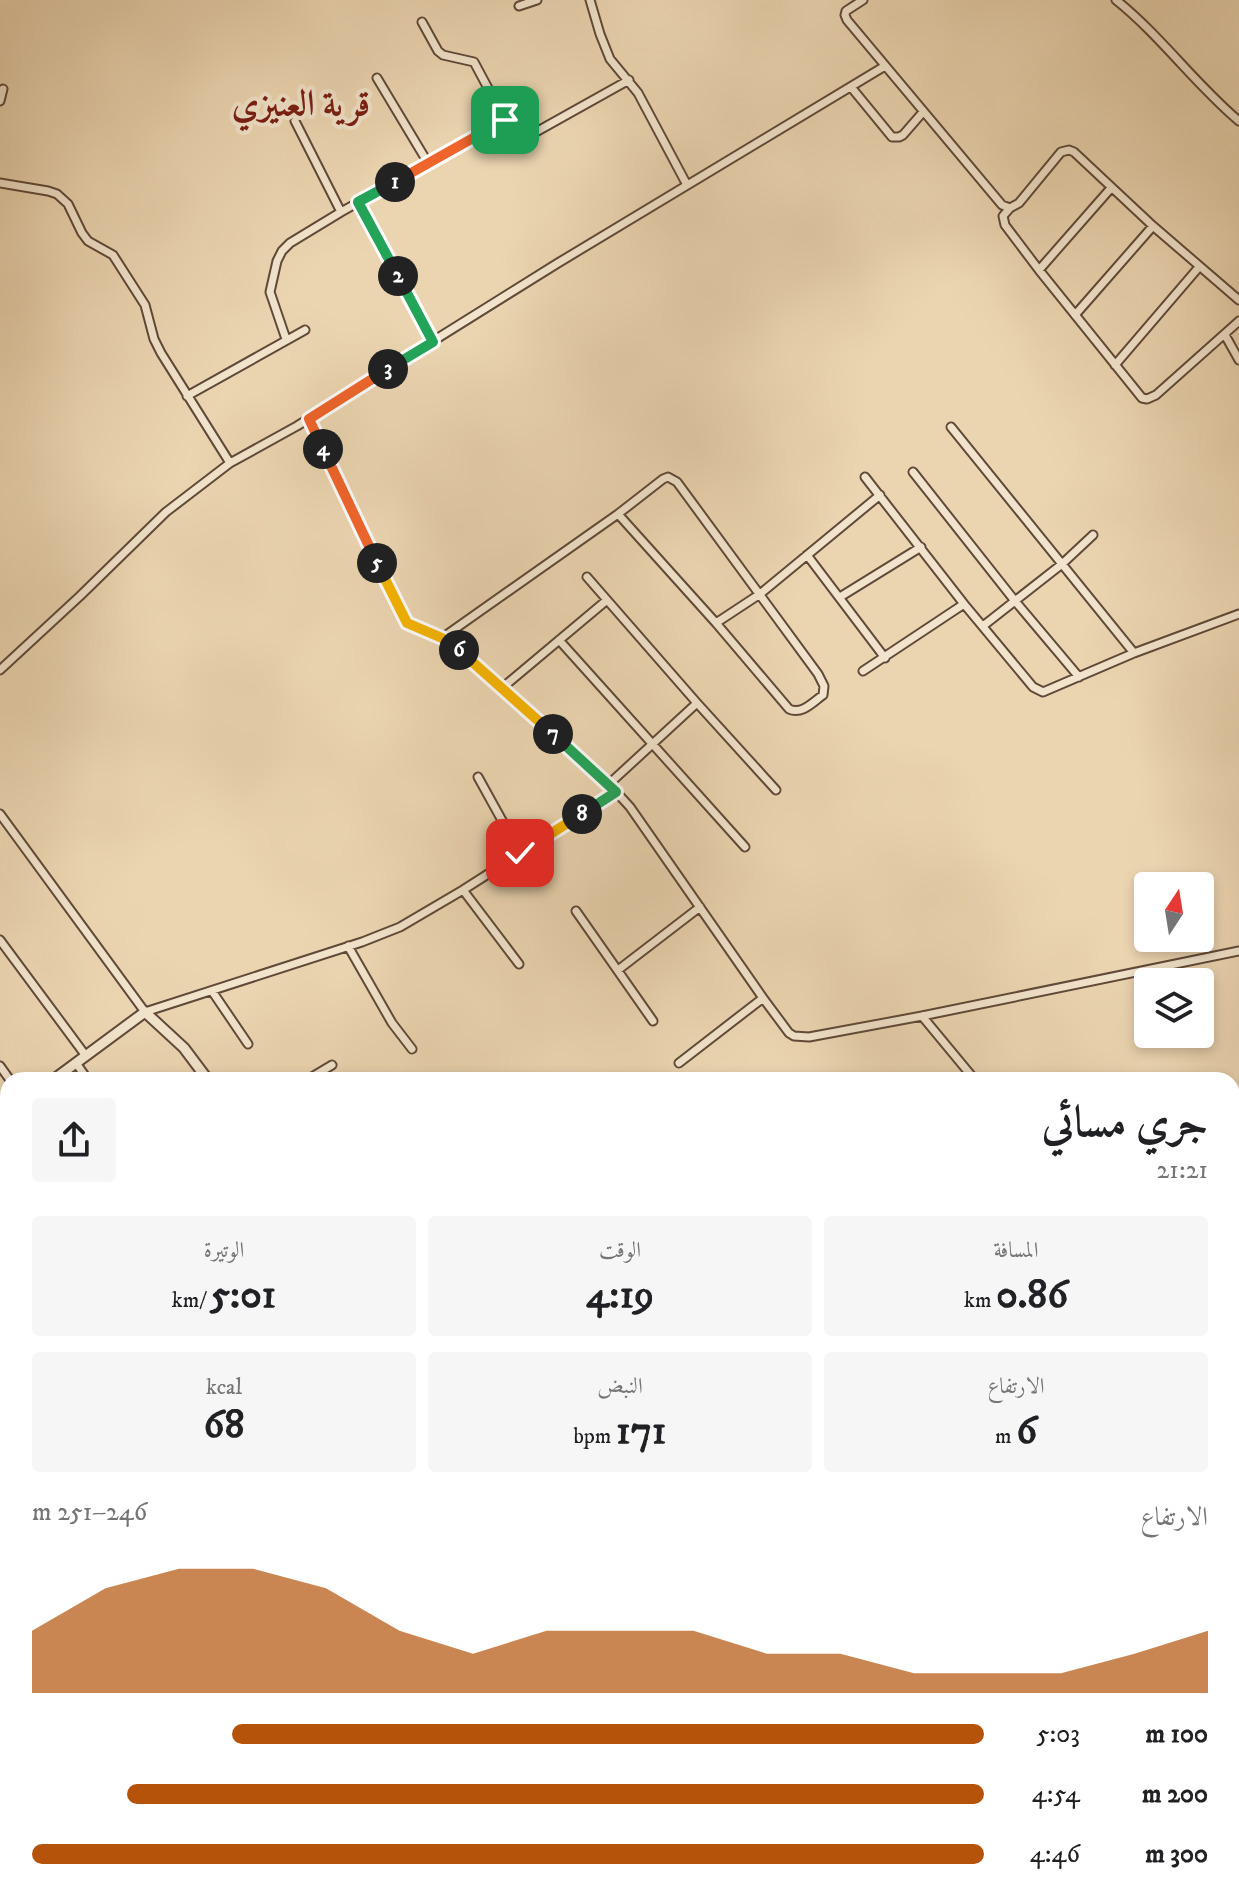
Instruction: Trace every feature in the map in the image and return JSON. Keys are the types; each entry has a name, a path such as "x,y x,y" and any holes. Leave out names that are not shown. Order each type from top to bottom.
{"street":[{"path":"519,6 537,0"},
{"path":"590,0 610,59 638,93 687,185"},
{"path":"863,0 850,8 845,15 847,20 1002,205 1010,208"},
{"path":"1116,0 1143,22 1239,121"},
{"path":"422,22 443,55 474,62 518,138 527,137 629,80"},
{"path":"0,670 166,512 230,463 309,419 885,66"},
{"path":"377,78 428,163"},
{"path":"851,87 892,137 903,135 923,112"},
{"path":"0,101 3,89"},
{"path":"286,339 270,292 277,261 290,243 505,120"},
{"path":"295,121 341,212"},
{"path":"1239,300 1074,152 1065,150 1019,203 1003,216 1003,222 1039,270 1142,398 1156,395 1239,321"},
{"path":"0,183 57,194 68,204 88,241 113,255 145,305 154,339 230,463"},
{"path":"1039,270 1111,188"},
{"path":"358,202 433,342"},
{"path":"1075,315 1153,226"},
{"path":"1115,365 1199,267"},
{"path":"187,396 305,330"},
{"path":"1225,335 1239,360"},
{"path":"309,419 407,623 442,638 461,651 609,784 630,807 789,1033 800,1037 922,1016 1239,951"},
{"path":"951,427 1134,653"},
{"path":"913,472 1079,677"},
{"path":"442,638 668,477 673,479 818,674 824,686 823,695 800,711 789,709 618,514"},
{"path":"865,477 964,604 1038,691 1043,692 1134,653 1239,614"},
{"path":"716,623 760,594 880,495"},
{"path":"983,626 1062,564 1093,535"},
{"path":"840,597 921,547"},
{"path":"807,555 885,658"},
{"path":"587,577 776,790"},
{"path":"502,688 607,600"},
{"path":"863,671 964,604"},
{"path":"559,640 745,847"},
{"path":"609,784 697,703"},
{"path":"478,777 520,853"},
{"path":"64,1072 145,1012 400,927 616,792"},
{"path":"2,819 145,1012 184,1048 202,1072"},
{"path":"463,890 519,964"},
{"path":"618,970 700,907"},
{"path":"576,911 653,1021"},
{"path":"0,940 86,1056"},
{"path":"348,946 392,1023 412,1049"},
{"path":"212,991 248,1044"},
{"path":"679,1063 763,998"},
{"path":"922,1016 968,1072"},
{"path":"76,1063 82,1072"},
{"path":"320,1072 332,1065"}],"district":[{"name":"قرية العنيزي","path":"301,104"}],"route":[{"path":"505,120 358,202 433,342 309,419 407,623 442,638 461,651 616,792 520,853"}]}
